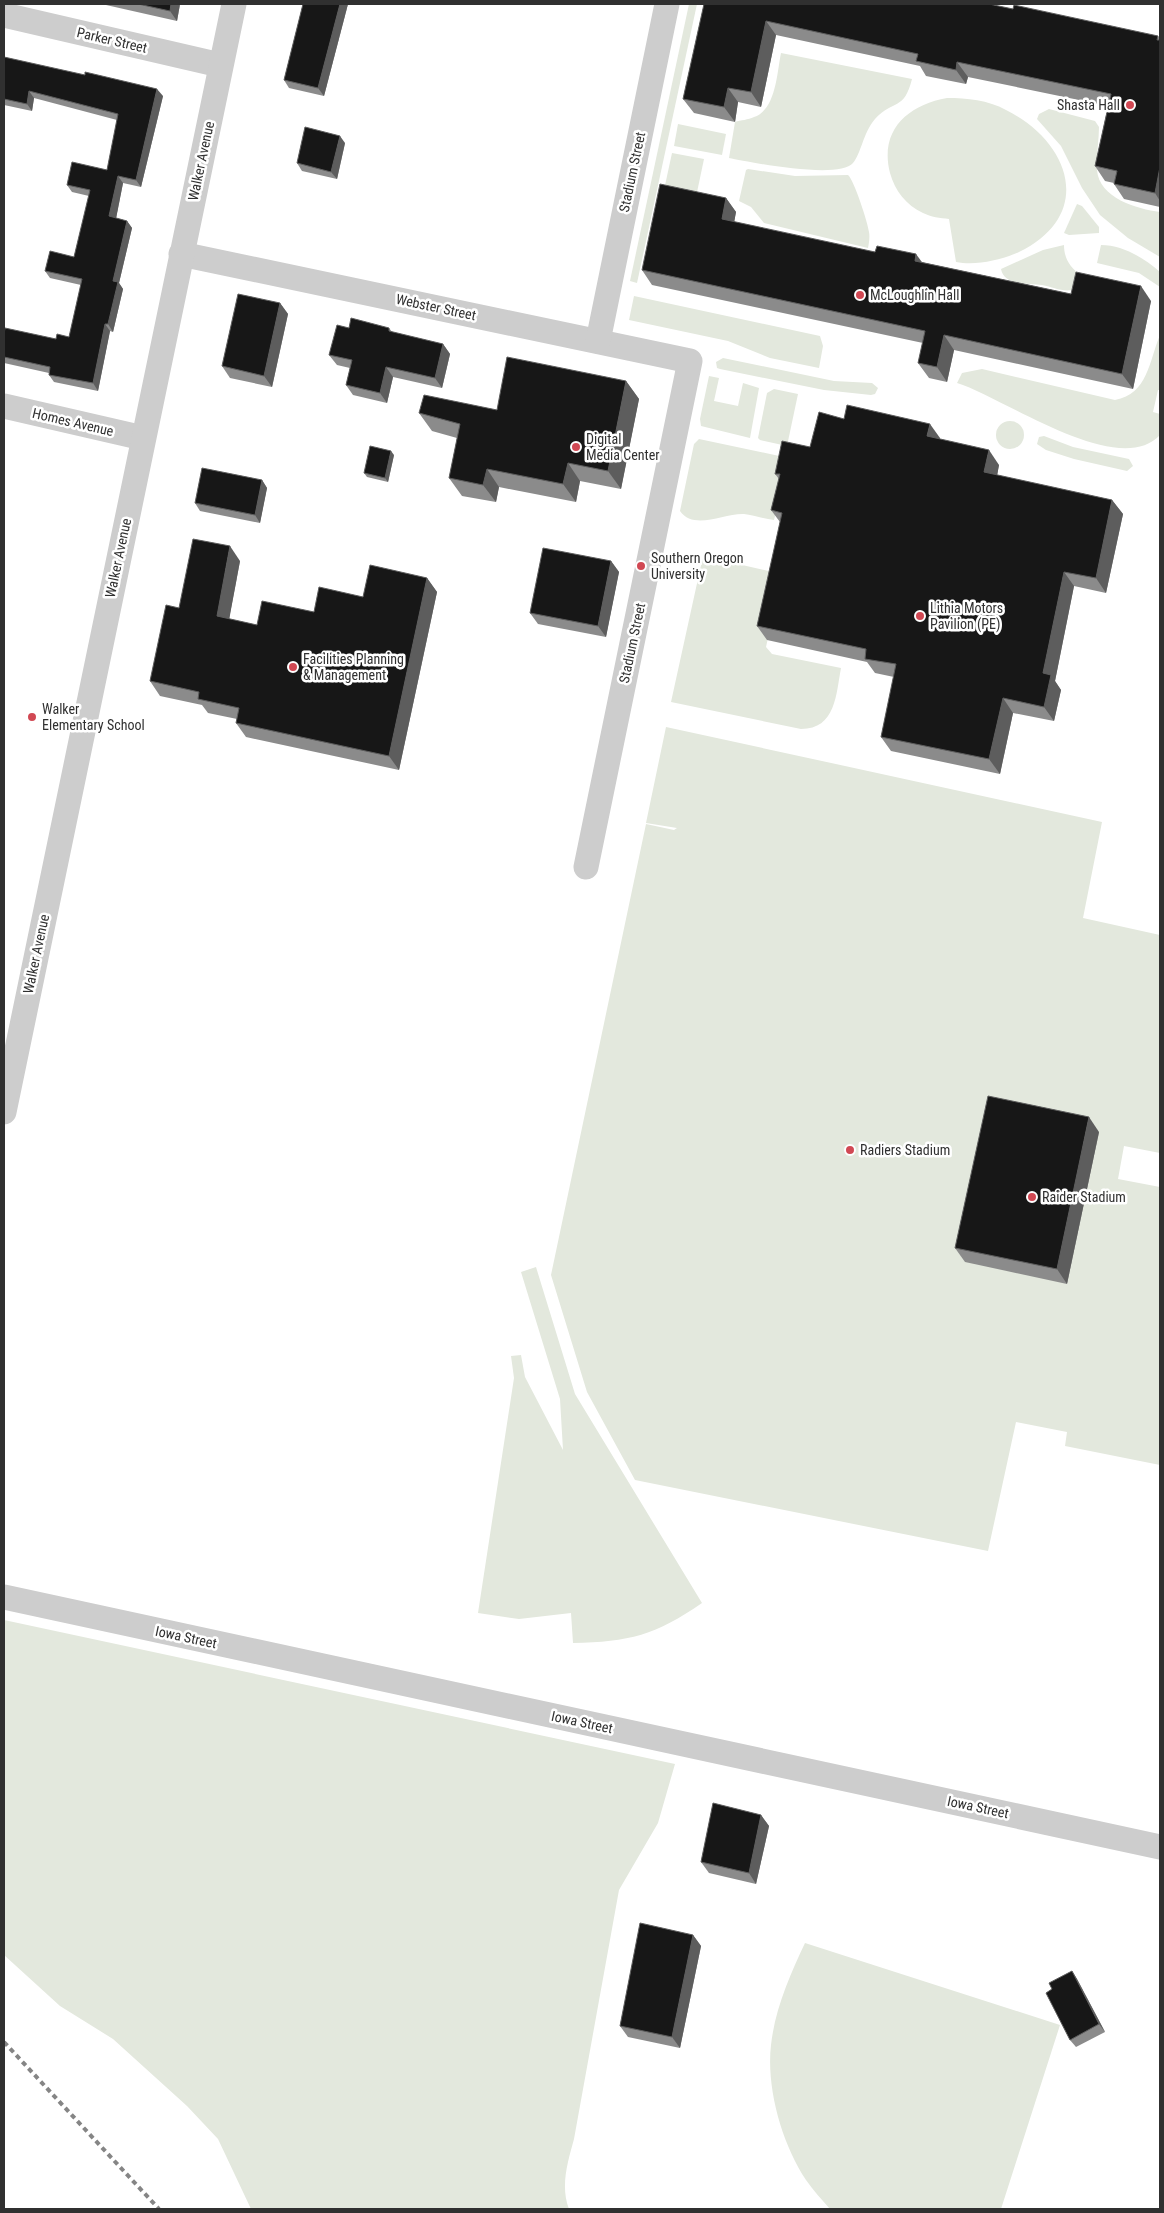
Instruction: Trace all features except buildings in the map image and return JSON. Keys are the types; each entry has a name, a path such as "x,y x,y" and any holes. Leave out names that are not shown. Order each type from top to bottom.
{"street":[{"name":"Walker Avenue","path":"4,1112 234,4"},
{"name":"Stadium Street","path":"598,341 667,4"},
{"name":"Parker Street","path":"4,14 220,65"},
{"name":"Webster Street","path":"181,254 690,361"},
{"name":"Stadium Street","path":"586,867 690,361"},
{"name":"Homes Avenue","path":"4,406 143,438"},
{"name":"Iowa Street","path":"4,1597 1160,1846"}],"shaded area":[{"path":"689,4 697,4 637,283 630,281"},
{"path":"781,53 912,79 906,96 898,104 875,119 856,159 844,168 813,170 729,158 735,122 752,118 761,113 771,99"},
{"path":"947,98 977,100 1006,110 1028,124 1046,140 1059,159 1065,179 1065,199 1058,219 1043,237 1019,252 988,262 956,262 949,219 939,218 917,210 906,202 895,186 890,173 888,158 889,144 893,132 909,113 933,101"},
{"path":"1049,109 1095,121 1099,127 1097,170 1099,180 1112,195 1130,205 1160,212 1160,257 1128,238 1100,215 1082,188 1061,146 1037,119 1039,114"},
{"path":"678,124 726,134 722,155 674,146"},
{"path":"672,153 704,159 696,197 664,190"},
{"path":"746,170 795,176 848,175 857,193 866,220 869,234 868,248 764,223 751,207 739,201"},
{"path":"1077,204 1082,206 1099,227 1099,233 1069,235 1064,233"},
{"path":"1064,245 1068,262 1081,275 1073,290 1018,283 1003,274 1001,269 1043,250"},
{"path":"1101,245 1117,247 1133,253 1147,262 1160,272 1160,287 1139,273 1097,263"},
{"path":"634,296 820,336 823,346 819,368 770,358 728,341 629,320"},
{"path":"1160,335 1160,390 1158,390 1153,412 1160,414 1160,435 1141,446 1117,448 1089,442 1060,431 957,383 962,373 982,369 1115,400 1126,397 1141,384 1150,365"},
{"path":"723,358 834,381 872,383 878,388 875,394 871,395 824,390 717,368 716,362"},
{"path":"709,376 719,378 714,401 738,406 743,383 759,388 750,438 701,426 700,419"},
{"path":"774,389 798,394 787,446 758,438 767,393"},
{"path":"1010,421 1020,425 1024,435 1020,445 1010,449 1000,445 996,435 1000,425"},
{"path":"1044,436 1073,447 1129,459 1133,466 1127,471 1074,459 1046,450 1037,444 1039,437"},
{"path":"699,439 784,457 781,492 774,520 736,514 710,520 693,520 686,517 680,511 694,444"},
{"path":"703,556 782,574 766,647 772,654 841,668 832,708 828,717 821,723 813,727 801,729 671,702"},
{"name":"Radiers Stadium","path":"666,727 1102,822 1083,918 1160,935 1160,1153 1124,1146 1118,1179 1160,1187 1160,1465 1065,1446 1067,1432 1016,1422 988,1551 635,1480 587,1392 551,1275 646,824 674,830 677,828 646,823"},
{"path":"536,1267 575,1394 702,1603 670,1623 641,1635 610,1641 573,1643 571,1613 519,1619 478,1613 514,1378 511,1356 521,1355 525,1377 563,1450 560,1399 521,1272"},
{"path":"4,1620 675,1764 658,1823 619,1890 566,2174 565,2191 569,2209 251,2209 218,2139 187,2106 113,2039 60,2006 4,1955"},
{"path":"805,1943 1060,2025 1001,2209 830,2209 809,2184 797,2166 783,2133 774,2097 770,2062 776,2018 789,1980"}],"railway":[{"path":"4,2042 159,2209"}],"place":[{"name":"Shasta Hall","path":"1130,105"},
{"name":"McLoughlin Hall","path":"860,295"},
{"name":"Digital Media Center","path":"576,447"},
{"name":"Southern Oregon University","path":"641,566"},
{"name":"Lithia Motors Pavilion (PE)","path":"920,616"},
{"name":"Facilities Planning & Management","path":"293,667"},
{"name":"Walker Elementary School","path":"32,717"},
{"name":"Radiers Stadium","path":"850,1150"},
{"name":"Raider Stadium","path":"1032,1197"}]}
